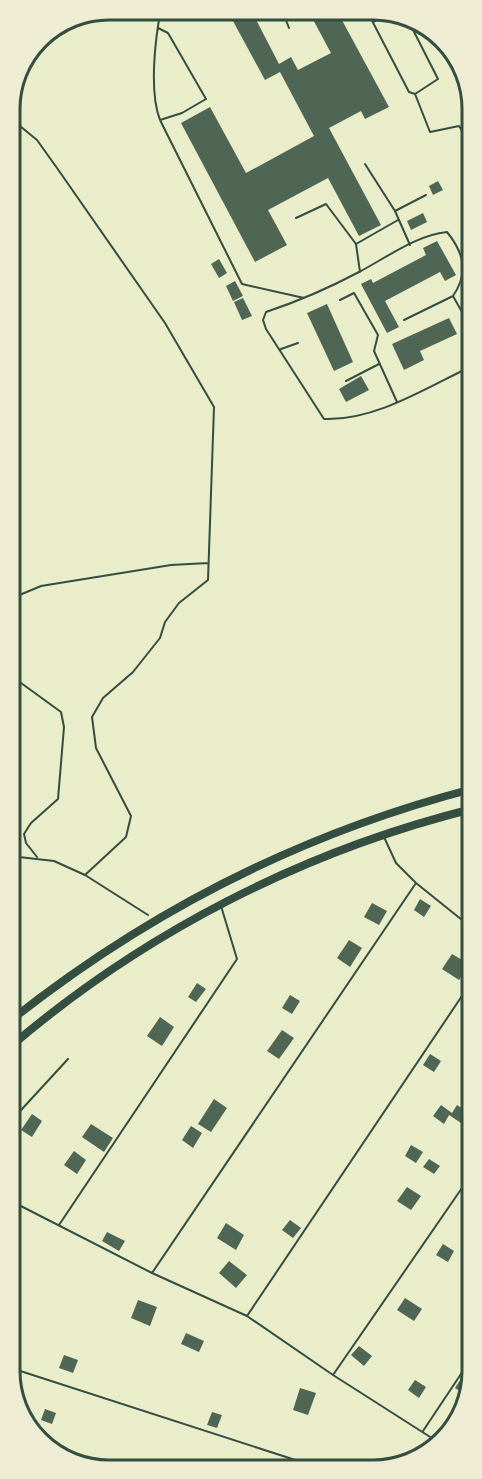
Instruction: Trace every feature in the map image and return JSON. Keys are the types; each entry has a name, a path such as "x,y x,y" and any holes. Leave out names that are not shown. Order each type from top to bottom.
{"main road":[{"path":"20,1013 73,973 151,923 246,871 310,842 423,802 462,792"},
{"path":"20,1038 129,958 221,905 296,868 383,835 462,812"}],"lane":[{"path":"159,19 155,106 242,284 307,298"},
{"path":"286,19 289,28"},
{"path":"157,28 168,33 206,99 182,113 160,120"},
{"path":"365,164 396,211 410,245"},
{"path":"396,211 426,195"},
{"path":"296,218 326,204 356,244 360,272"},
{"path":"356,244 399,219"},
{"path":"462,258 447,232 436,233 307,298 266,312 263,320 266,329 282,349 324,419 345,420 397,402 462,370"},
{"path":"404,320 453,296 459,287 462,272"},
{"path":"340,300 354,293 378,335 374,351 397,402"},
{"path":"453,296 462,312"},
{"path":"282,349 298,343"},
{"path":"346,381 379,364"},
{"path":"383,835 396,863 416,883 462,920"},
{"path":"152,1273 416,883"},
{"path":"59,1225 237,959 221,905"},
{"path":"247,1316 462,996"},
{"path":"20,1110 68,1059"},
{"path":"333,1376 462,1187"},
{"path":"20,1206 152,1273 247,1316 333,1376 432,1438"},
{"path":"20,1371 295,1460"},
{"path":"423,1431 462,1372"}],"path":[{"path":"371,19 409,92 415,94"},
{"path":"373,22 378,19"},
{"path":"412,28 438,79 415,94"},
{"path":"415,94 430,132 459,126 462,131"},
{"path":"20,126 37,140 165,323 214,407 208,580 179,603 165,622 160,638 133,672 104,698 92,717 96,748 131,816 126,837 86,875"},
{"path":"20,595 41,586 171,565 208,563"},
{"path":"20,682 61,712 64,727 58,799 31,823 24,834 26,843 37,857"},
{"path":"20,856 54,861 86,875 147,912 151,923"}],"building":[{"path":"232,19 256,19 279,64 291,57 298,70 331,53 313,19 341,19 389,107 365,119 361,111 329,128 381,225 359,236 328,178 268,210 287,245 255,262 181,123 210,107 246,173 314,136 280,72 265,80"},
{"path":"438,181 443,190 433,195 429,186"},
{"path":"423,213 427,222 411,230 407,221"},
{"path":"437,241 456,275 445,281 440,272 385,301 399,327 387,333 361,284 371,279 373,283 426,255 423,248"},
{"path":"219,259 227,273 219,278 211,264"},
{"path":"235,281 243,296 233,301 226,286"},
{"path":"243,298 252,316 242,320 234,302"},
{"path":"327,304 353,362 334,371 307,313"},
{"path":"449,318 457,334 420,351 424,360 404,370 392,344"},
{"path":"361,376 369,390 346,402 339,389"},
{"path":"420,899 431,906 424,917 414,910"},
{"path":"372,903 387,911 379,925 364,917"},
{"path":"349,940 362,948 350,967 337,958"},
{"path":"452,954 462,960 462,975 459,980 442,969"},
{"path":"197,983 206,989 196,1002 188,997"},
{"path":"290,995 300,1001 292,1014 282,1008"},
{"path":"160,1017 174,1027 162,1046 147,1036"},
{"path":"282,1030 294,1038 279,1059 267,1051"},
{"path":"430,1054 441,1061 434,1072 423,1065"},
{"path":"214,1099 227,1108 211,1132 198,1124"},
{"path":"441,1105 452,1113 457,1105 462,1108 461,1123 449,1115 444,1124 433,1116"},
{"path":"32,1114 42,1121 32,1137 21,1130"},
{"path":"91,1124 113,1138 104,1152 82,1137"},
{"path":"191,1126 202,1133 193,1148 182,1140"},
{"path":"411,1145 423,1152 416,1163 405,1156"},
{"path":"74,1151 86,1160 77,1174 64,1165"},
{"path":"429,1159 440,1166 434,1174 423,1167"},
{"path":"407,1187 421,1196 411,1210 397,1201"},
{"path":"290,1220 301,1228 293,1238 282,1230"},
{"path":"226,1223 244,1235 236,1250 217,1238"},
{"path":"107,1232 125,1241 119,1251 102,1241"},
{"path":"443,1244 454,1251 448,1262 436,1255"},
{"path":"229,1261 247,1275 236,1288 219,1273"},
{"path":"405,1298 422,1309 414,1321 397,1310"},
{"path":"138,1300 157,1307 150,1326 131,1318"},
{"path":"186,1333 204,1341 199,1352 181,1344"},
{"path":"359,1346 372,1356 364,1366 351,1355"},
{"path":"64,1355 78,1360 73,1373 59,1368"},
{"path":"462,1377 460,1391 455,1388"},
{"path":"415,1380 426,1387 419,1398 408,1390"},
{"path":"300,1388 316,1393 308,1415 293,1410"},
{"path":"45,1409 56,1413 52,1424 41,1420"},
{"path":"212,1412 222,1415 217,1428 207,1425"}]}
